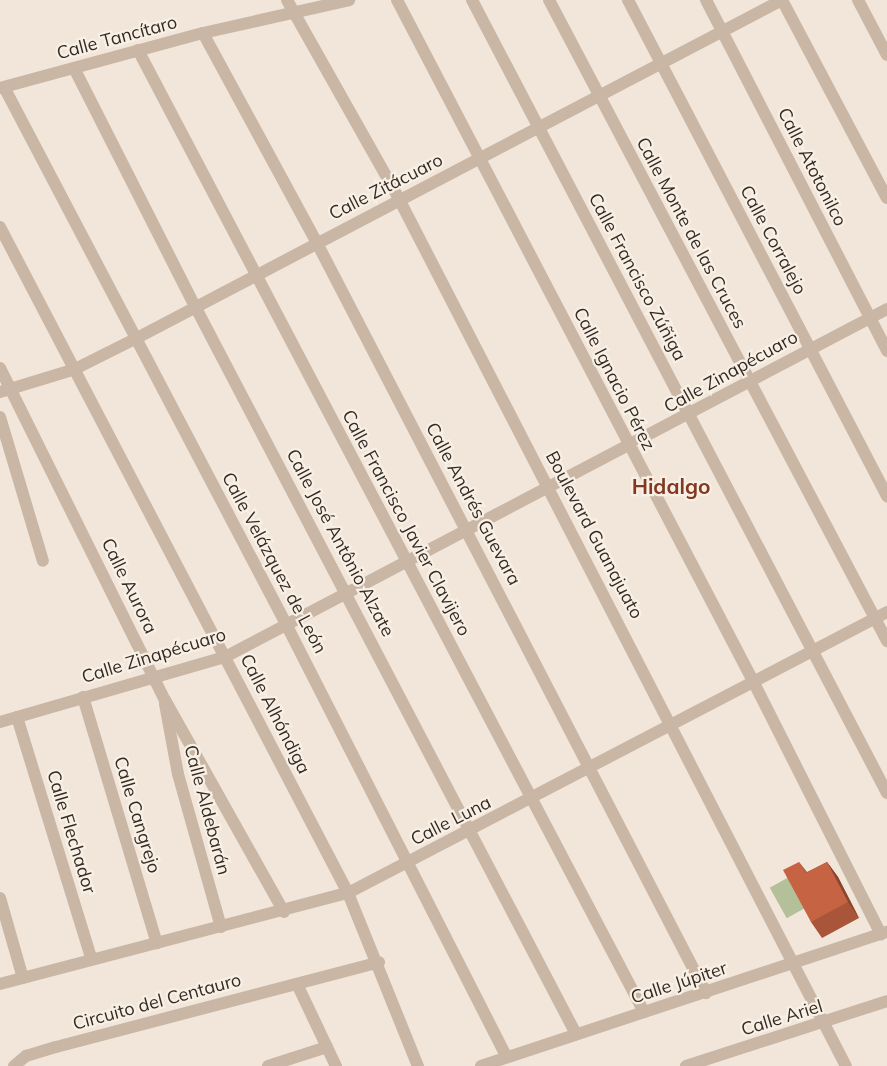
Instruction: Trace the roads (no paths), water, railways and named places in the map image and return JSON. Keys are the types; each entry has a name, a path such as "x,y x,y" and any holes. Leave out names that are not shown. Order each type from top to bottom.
{"street":[{"name":"Calle Tancítaro","path":"2,88 203,33 294,5 349,0"},
{"name":"Calle Ignacio Pérez","path":"397,0 884,933"},
{"name":"Calle Francisco Zúñiga","path":"472,0 887,793"},
{"name":"Calle Monte de las Cruces","path":"549,0 887,641"},
{"name":"Calle Corralejo","path":"628,0 887,496"},
{"name":"Calle Atotonilco","path":"706,0 887,351"},
{"name":"Calle Zitácuaro","path":"6,390 75,369 135,339 399,199 539,130 660,64 724,34 782,0"},
{"path":"782,0 887,198"},
{"path":"858,0 887,55"},
{"name":"Boulevard Guanajuato","path":"294,5 399,199 673,725 846,1066"},
{"name":"Calle Andrés Guevara","path":"203,33 317,243 706,993"},
{"name":"Calle Francisco Javier Clavijero","path":"138,51 644,1012"},
{"name":"Calle José Antônio Alzate","path":"74,68 195,308 347,593 576,1034"},
{"name":"Calle Velázquez de León","path":"2,88 286,624 507,1058"},
{"name":"Calle Alhóndiga","path":"0,227 348,892 379,962 418,1066"},
{"name":"Calle Zinapécuaro","path":"0,722 225,657 629,448 887,309"},
{"name":"Calle Aurora","path":"0,368 6,390 165,700 284,912"},
{"path":"0,417 43,561"},
{"name":"Calle Luna","path":"0,984 91,958 284,912 348,892 531,800 887,612"},
{"name":"Calle Cangrejo","path":"83,697 157,943"},
{"name":"Calle Aldebarán","path":"165,700 178,774 221,927"},
{"name":"Calle Flechador","path":"17,717 91,958"},
{"path":"0,898 23,978"},
{"name":"Calle Júpiter","path":"481,1066 795,965 884,933"},
{"name":"Circuito del Centauro","path":"14,1066 26,1056 379,962"},
{"path":"297,984 336,1066"},
{"name":"Calle Ariel","path":"686,1066 825,1024 887,1001"},
{"path":"268,1066 327,1047"}],"district":[{"name":"Hidalgo","path":"671,486"}]}
